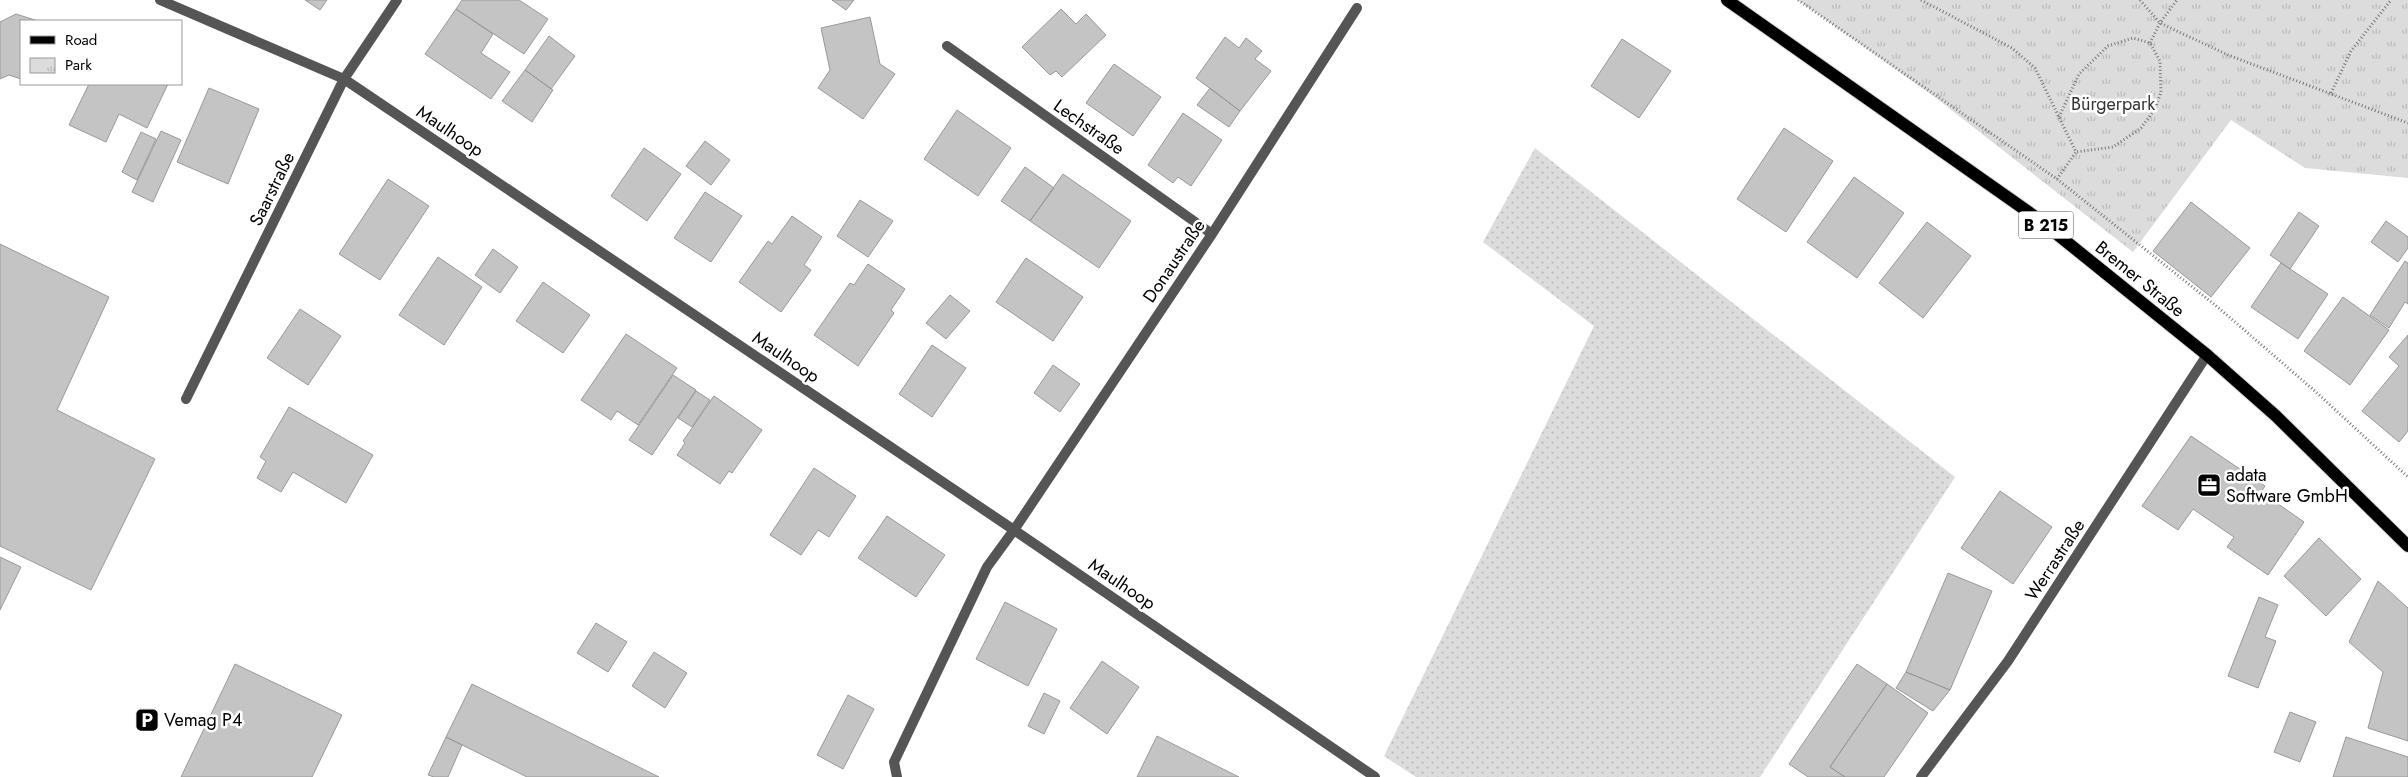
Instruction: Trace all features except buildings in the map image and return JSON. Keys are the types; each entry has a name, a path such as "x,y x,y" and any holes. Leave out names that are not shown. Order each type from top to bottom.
{"main road":[{"name":"Bremer Straße","path":"1727,0 2037,218 2207,355 2283,422 2408,546"}],"street":[{"name":"Maulhoop","path":"160,0 344,79 1014,530 1375,777"},
{"name":"Saarstraße","path":"186,399 344,79 397,0"},
{"name":"Donaustraße","path":"897,777 894,762 987,567 1014,530 1212,234 1357,8"},
{"name":"Lechstraße","path":"947,46 1212,234"},
{"name":"Werrastraße","path":"1921,777 2008,661 2207,355"}],"path":[{"path":"1798,0 2057,178 2220,309 2316,392 2408,478"},
{"path":"1921,0 2012,48 2035,68 2076,152"},
{"path":"2140,0 2160,23 2228,55 2408,123"},
{"path":"2150,43 2160,23 2177,0"},
{"path":"2331,93 2352,51 2391,0"},
{"path":"2057,178 2076,152 2113,147 2141,128 2155,109 2161,92 2160,61 2150,43 2134,38 2108,46 2079,74 2059,117"}],"green space":[{"name":"Bürgerpark","path":"1798,0 2408,0 2408,178 2305,168 2231,120 2133,252 1936,98"},
{"path":"1535,148 1955,477 1760,777 1416,777 1384,756 1594,326 1483,242"}],"place":[{"name":"adata Software GmbH","path":"2209,485"},
{"name":"Vemag P4","path":"147,720"}]}
